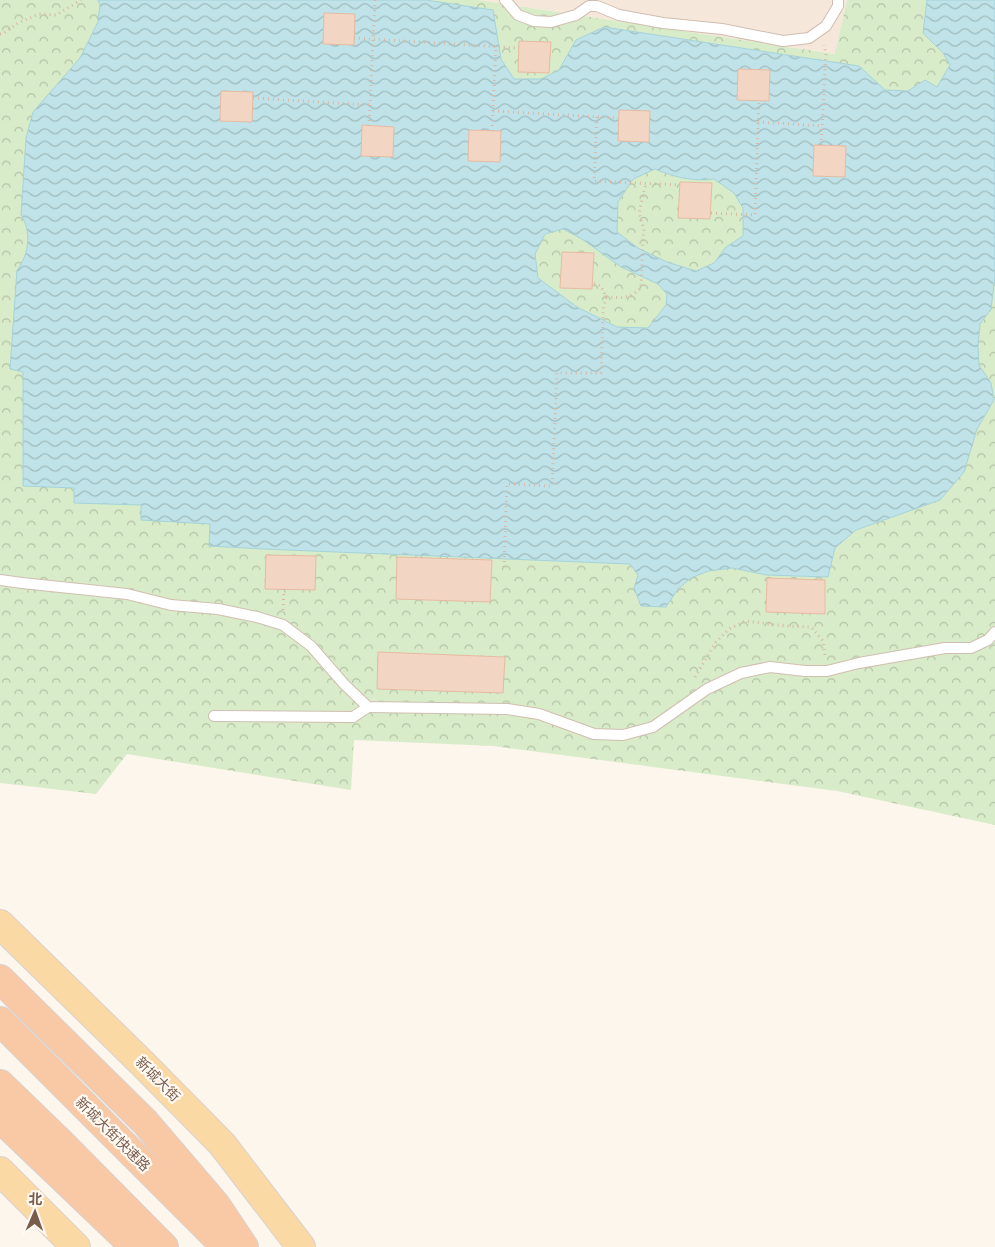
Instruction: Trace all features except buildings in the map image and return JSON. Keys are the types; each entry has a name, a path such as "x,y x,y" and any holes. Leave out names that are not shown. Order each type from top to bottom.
{"highway":[{"path":"0,979 145,1122 216,1205 244,1247"},
{"name":"新城大街快速路","path":"0,1022 226,1247"},
{"path":"0,1084 164,1247"},
{"path":"0,1118 135,1247"}],"main road":[{"name":"新城大街","path":"0,924 222,1144 301,1247"},
{"path":"0,1170 76,1247"}],"lane":[{"path":"505,0 518,15 534,21 551,22 576,15 588,6 598,6 620,15 663,23 722,29 783,41 809,38 826,26 838,6 838,0"},
{"path":"0,580 127,594 172,605 218,609 257,617 282,626 311,646 344,684 368,707"},
{"path":"214,716 352,717 368,707 506,709 539,714 594,734 623,735 653,727 707,689 741,673 770,667 805,671 827,671 859,663 945,648 971,648 988,640 995,632"}],"path":[{"path":"370,126 375,0"},
{"path":"0,34 18,23 39,14 56,14 80,1"},
{"path":"354,38 519,48"},
{"path":"492,131 496,46"},
{"path":"821,146 826,53"},
{"path":"253,98 370,105"},
{"path":"711,213 755,215 759,100"},
{"path":"492,111 618,118"},
{"path":"597,117 594,181 680,185"},
{"path":"758,122 822,126"},
{"path":"606,297 622,298 633,296 641,288 644,229 639,213 646,183"},
{"path":"504,567 507,484 552,486 557,373 601,373 603,311 606,297 600,286 592,283"},
{"path":"692,681 716,642 729,629 745,621 811,627 823,641 827,671"}],"shaded area":[{"path":"478,0 847,0 836,54"}],"green space":[{"path":"0,0 478,0 835,54 847,0 995,0 995,825 837,791 493,746 354,740 351,790 127,754 96,794 0,783"}],"water":[{"path":"98,0 426,0 493,10 501,59 514,79 541,79 559,70 576,40 604,27 859,66 885,90 908,91 925,80 937,87 950,65 943,53 923,33 927,0 995,0 995,276 991,309 980,324 978,346 979,365 991,383 994,400 977,429 964,472 940,500 856,530 835,548 828,577 767,575 732,568 708,571 691,578 678,589 666,607 641,606 634,588 638,575 630,564 209,546 210,524 141,520 141,505 74,503 74,488 23,486 23,372 10,369 17,270 24,257 28,243 27,228 21,215 26,138 33,112 80,58 98,22 100,4","holes":["655,169 684,178 714,179 734,193 743,208 743,236 726,247 714,263 696,271 667,262 638,248 617,232 618,202 633,179","563,229 582,239 621,267 658,284 667,294 666,305 648,328 617,327 577,307 538,278 535,254 545,234"]}]}
